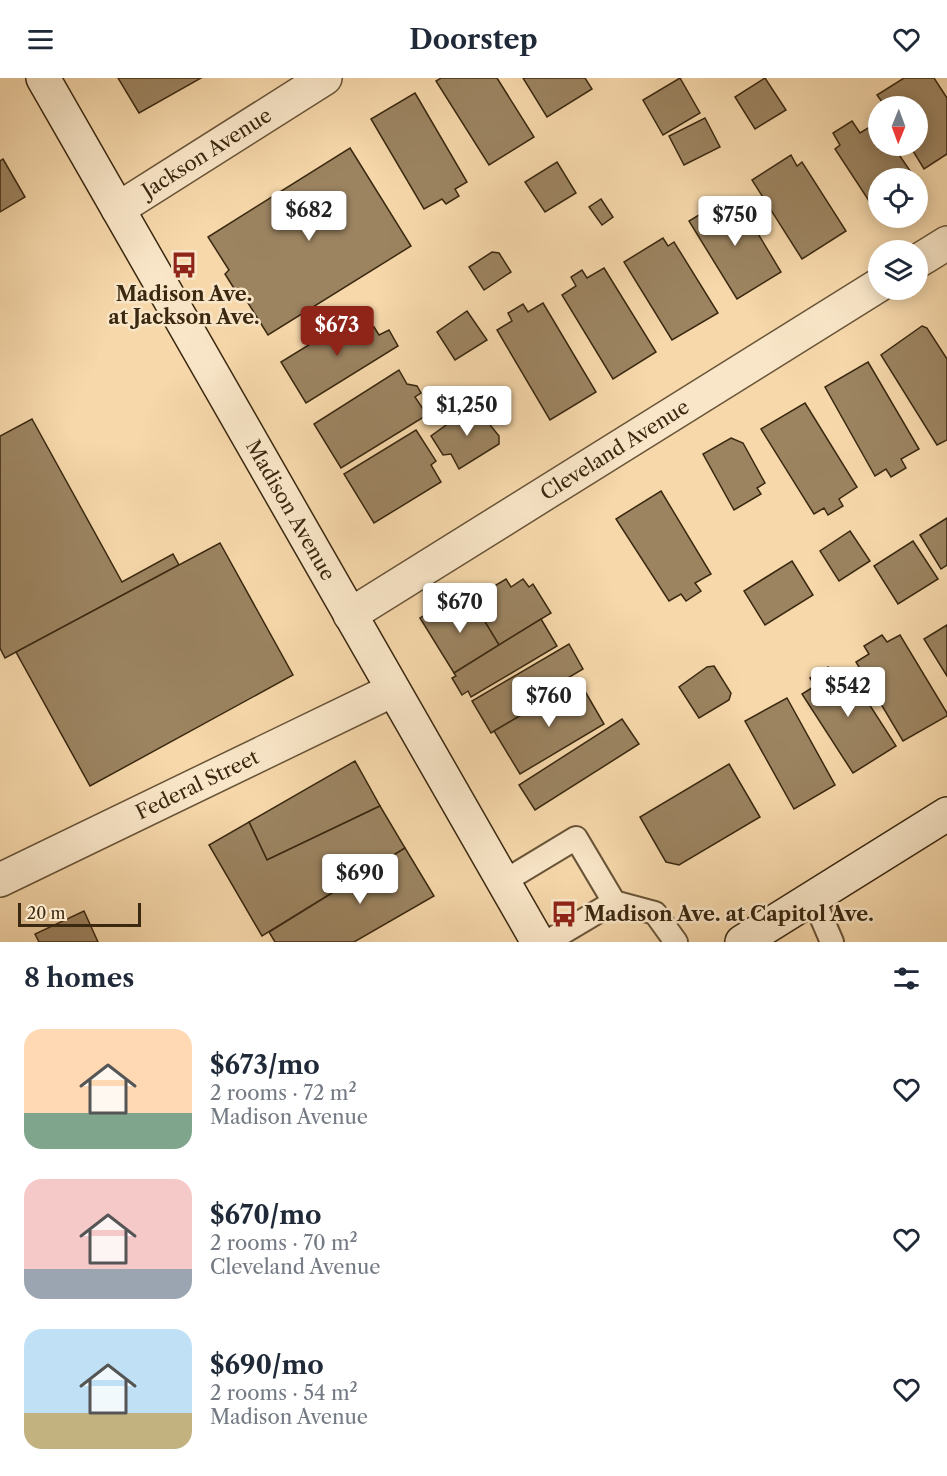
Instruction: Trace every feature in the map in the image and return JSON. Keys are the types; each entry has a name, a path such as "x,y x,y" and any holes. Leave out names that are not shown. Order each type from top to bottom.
{"street":[{"name":"Madison Avenue","path":"43,78 538,942"},
{"name":"Jackson Avenue","path":"118,209 325,78"},
{"path":"928,255 947,243"},
{"name":"Cleveland Avenue","path":"350,615 868,292"},
{"name":"Federal Street","path":"0,880 393,690"},
{"path":"762,937 813,898 947,814"}],"lane":[{"path":"503,882 576,838 614,902 655,913 676,942"},
{"path":"813,898 832,942"},
{"path":"546,942 614,902"}],"building":[{"path":"118,78 201,78 139,113"},
{"path":"441,78 497,78 534,137 489,165 436,81"},
{"path":"523,78 585,78 592,89 547,117"},
{"path":"680,78 700,113 663,135 643,100"},
{"path":"765,78 786,110 755,129 735,97"},
{"path":"904,78 934,78 947,98 947,154 926,168 916,156 928,156 928,96 877,95"},
{"path":"415,93 467,182 455,189 459,196 446,204 442,199 424,209 371,119"},
{"path":"705,118 720,147 684,165 669,136"},
{"path":"852,121 860,133 868,128 868,156 900,156 908,168 868,168 868,199 835,149 840,145 833,133"},
{"path":"350,148 411,246 268,335 245,298 242,301 225,274 229,270 208,237"},
{"path":"791,155 797,166 802,162 846,231 802,259 752,180"},
{"path":"3,159 25,197 0,212 0,161"},
{"path":"557,162 576,193 545,212 525,182"},
{"path":"727,198 732,206 739,202 781,272 737,299 689,221"},
{"path":"601,199 613,217 602,225 589,207"},
{"path":"663,238 668,246 674,242 718,313 672,340 624,262"},
{"path":"492,252 499,253 511,272 484,290 469,267"},
{"path":"604,268 656,352 613,379 562,295 576,286 571,277 582,270 587,278"},
{"path":"543,303 596,392 550,420 497,330 512,321 508,313 523,304 528,312"},
{"path":"467,311 487,340 455,360 437,332"},
{"path":"359,314 369,329 374,327 379,335 389,330 398,346 306,403 281,362"},
{"path":"922,326 927,328 947,359 947,440 937,445 881,355"},
{"path":"868,362 919,449 901,459 906,468 891,477 886,469 875,476 825,387"},
{"path":"399,370 407,384 417,386 421,393 415,397 427,415 341,468 314,424"},
{"path":"805,403 857,487 839,499 843,506 828,515 824,508 814,514 761,429"},
{"path":"474,405 499,436 499,444 459,469 451,454 443,455 431,436"},
{"path":"32,419 122,582 173,554 179,565 5,658 0,648 0,436"},
{"path":"416,430 436,461 431,465 441,482 374,523 344,474"},
{"path":"731,438 743,443 765,483 757,488 761,494 734,510 703,454"},
{"path":"661,491 711,574 695,583 701,591 686,601 681,594 669,601 616,519"},
{"path":"947,518 947,565 941,569 920,535"},
{"path":"850,531 870,561 839,581 820,551"},
{"path":"913,541 938,579 898,604 874,566"},
{"path":"220,543 293,675 90,786 16,652"},
{"path":"792,561 813,595 765,625 744,591"},
{"path":"506,579 511,587 523,579 529,587 533,584 551,613 499,645 471,600"},
{"path":"469,595 499,645 454,673 420,618 428,613 436,615"},
{"path":"541,619 557,646 471,697 468,691 462,695 452,678 456,676 454,673"},
{"path":"947,625 947,676 924,639"},
{"path":"882,635 887,642 900,635 947,713 947,716 903,741 856,662 869,654 864,646"},
{"path":"569,644 583,669 519,707 523,714 491,733 472,701"},
{"path":"714,666 731,693 729,700 699,718 679,687 707,667"},
{"path":"828,667 833,676 846,668 896,746 853,773 802,694 815,686 810,678"},
{"path":"579,681 604,724 520,774 494,731"},
{"path":"787,698 835,785 794,809 745,721"},
{"path":"622,719 639,744 535,810 519,785"},
{"path":"355,761 380,806 267,860 249,822"},
{"path":"729,764 760,817 679,865 666,862 640,817"},
{"path":"380,806 405,848 262,936 209,845 249,822 267,860"},
{"path":"405,848 434,896 354,942 275,942 269,932"},
{"path":"84,911 98,942 39,942 35,934"}],"place":[{"name":"Madison Ave. at Jackson Ave.","path":"184,265"},
{"name":"Madison Ave. at Capitol Ave.","path":"564,914"}]}
